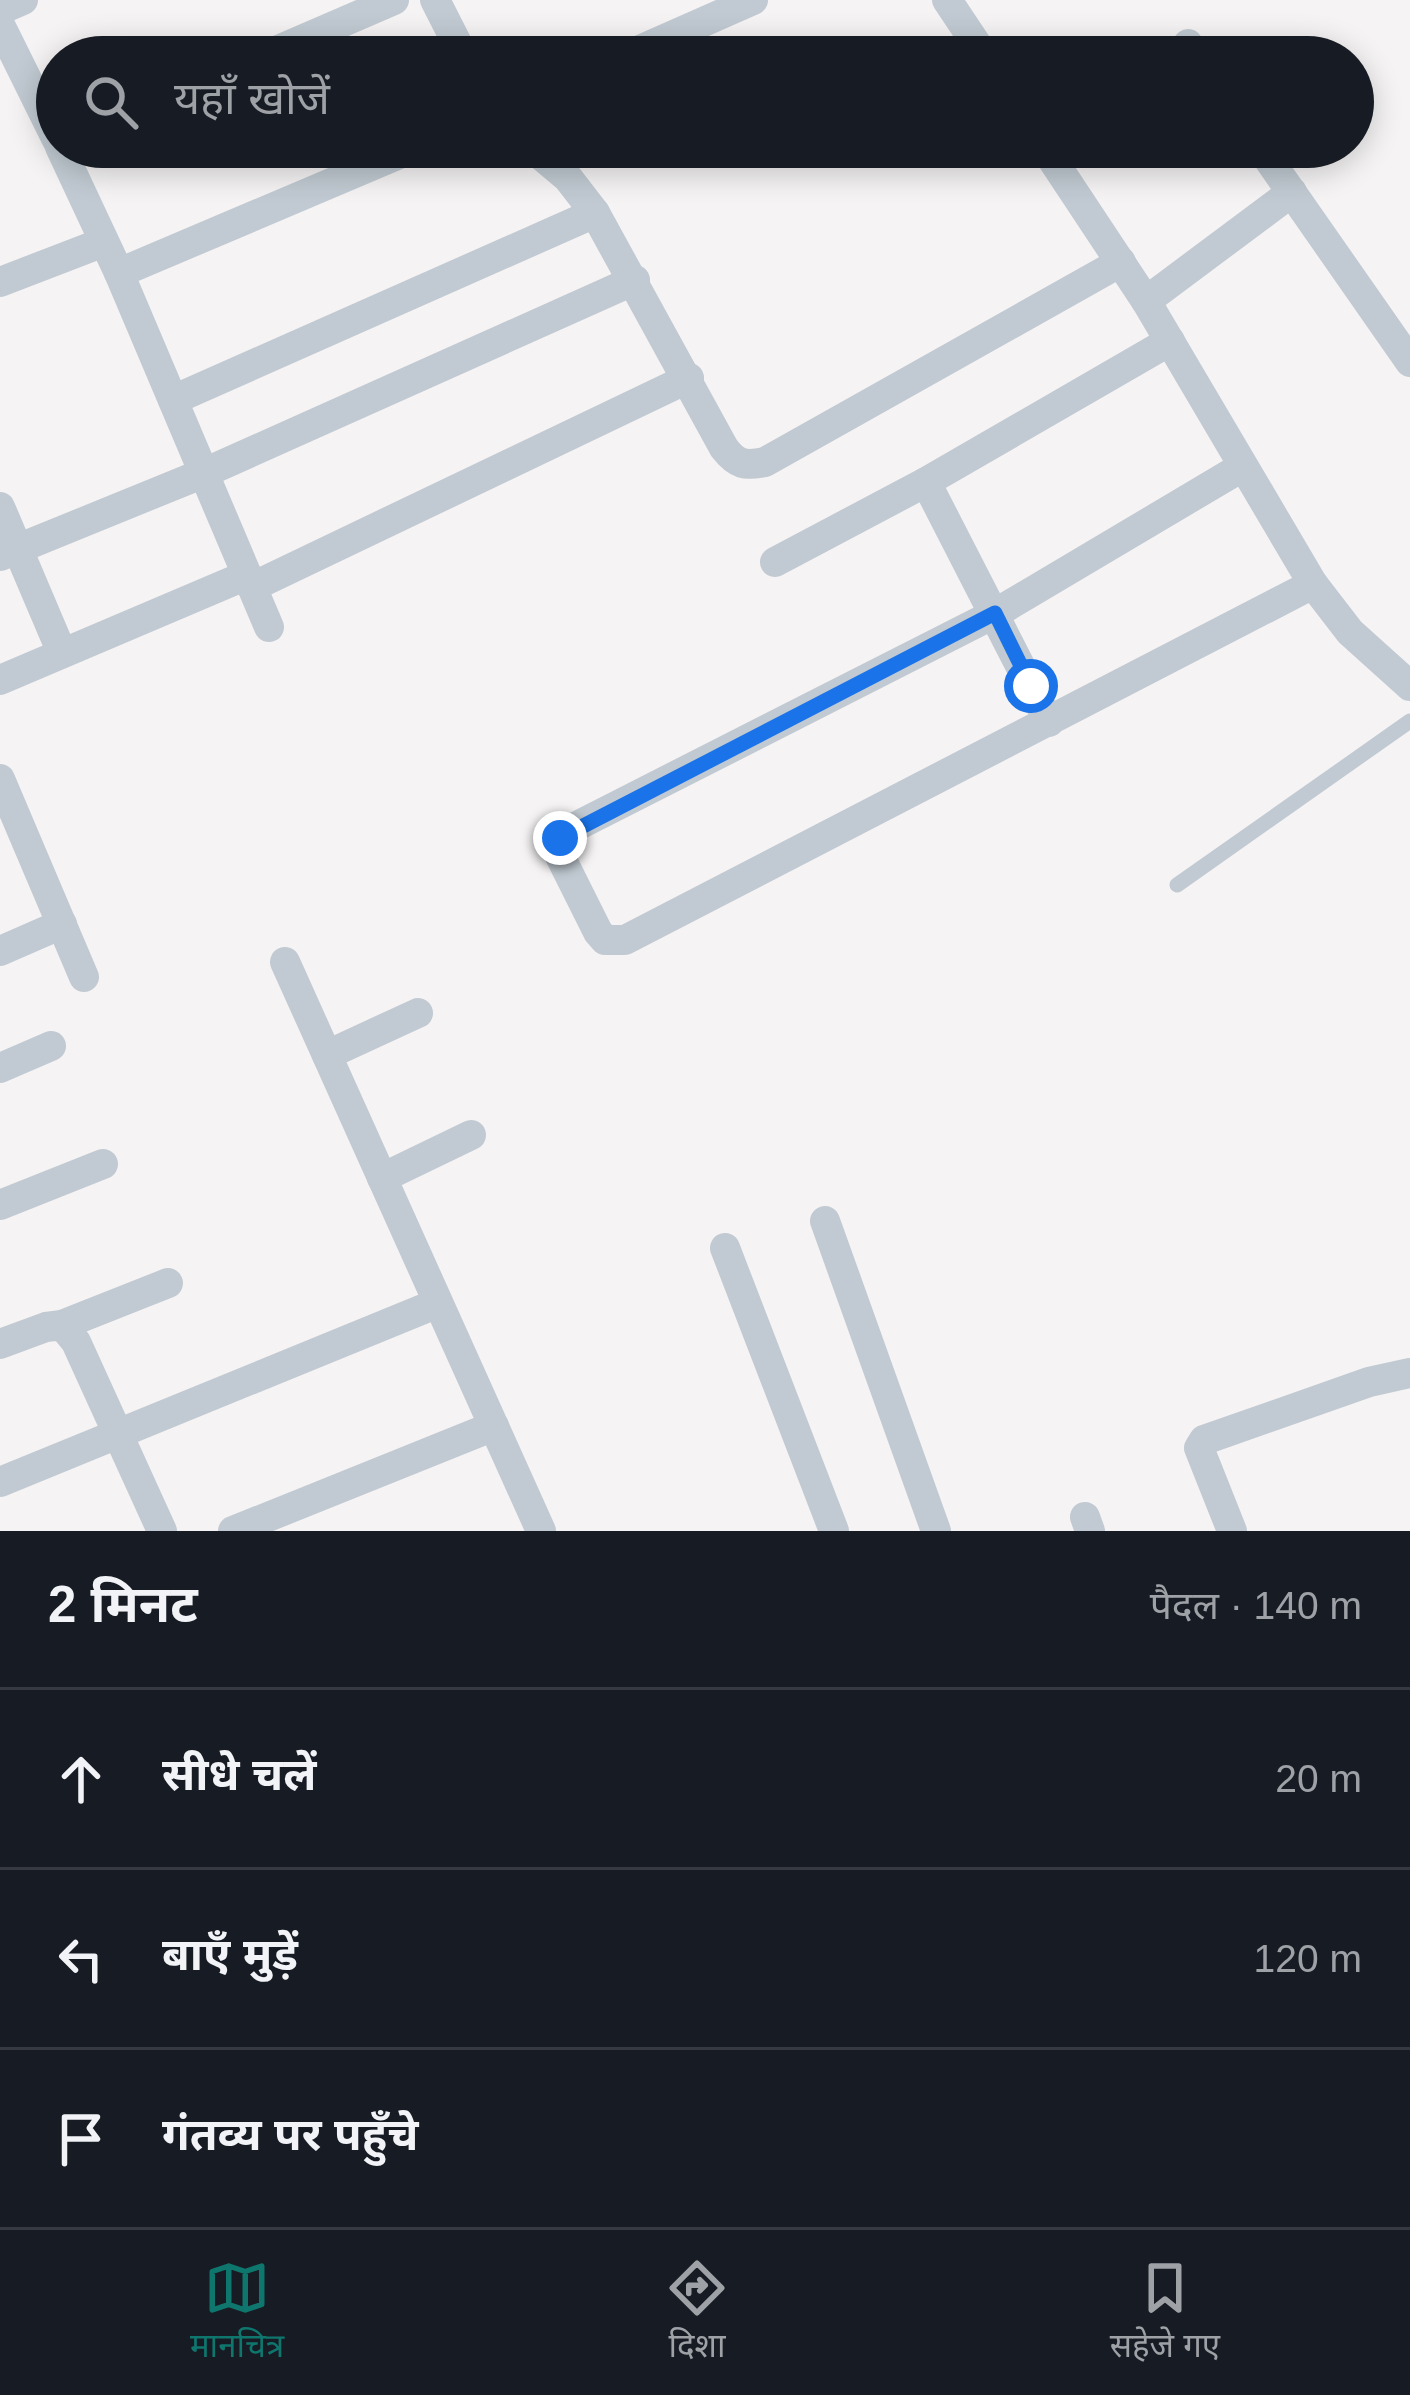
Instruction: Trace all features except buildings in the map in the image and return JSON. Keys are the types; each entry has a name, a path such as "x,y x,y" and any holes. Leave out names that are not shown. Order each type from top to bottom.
{"street":[{"path":"0,10 23,0"},
{"path":"311,36 394,0"},
{"path":"435,0 453,36"},
{"path":"671,36 753,0"},
{"path":"947,0 971,36"},
{"path":"0,26 36,97"},
{"path":"70,168 269,627"},
{"path":"119,273 366,168"},
{"path":"556,168 595,213 734,460 746,466 765,462 1120,262"},
{"path":"1058,168 1146,301 1313,584 1350,632 1410,686"},
{"path":"1275,168 1410,362"},
{"path":"1146,301 1292,192"},
{"path":"173,400 595,213"},
{"path":"0,282 104,242"},
{"path":"10,553 204,473 634,280"},
{"path":"775,562 926,482 1170,341"},
{"path":"0,680 250,581 688,378"},
{"path":"1242,467 995,613 569,830 560,838 560,856 604,940 626,940 1313,584"},
{"path":"926,482 1048,722"},
{"path":"0,507 10,553 62,653"},
{"path":"0,779 7,814 84,977"},
{"path":"0,951 62,924"},
{"path":"285,962 541,1531"},
{"path":"327,1055 418,1013"},
{"path":"0,1068 50,1046"},
{"path":"382,1178 471,1135"},
{"path":"0,1204 103,1164"},
{"path":"825,1221 936,1531"},
{"path":"724,1248 834,1531"},
{"path":"0,1344 168,1283"},
{"path":"0,1482 438,1303"},
{"path":"62,1325 76,1342 162,1531"},
{"path":"1232,1531 1203,1461 1199,1448 1204,1440 1369,1382 1410,1373"},
{"path":"232,1531 494,1426"}],"lane":[{"path":"1177,885 1410,722"}],"route":[{"path":"560,838 995,613 1031,686"}]}
